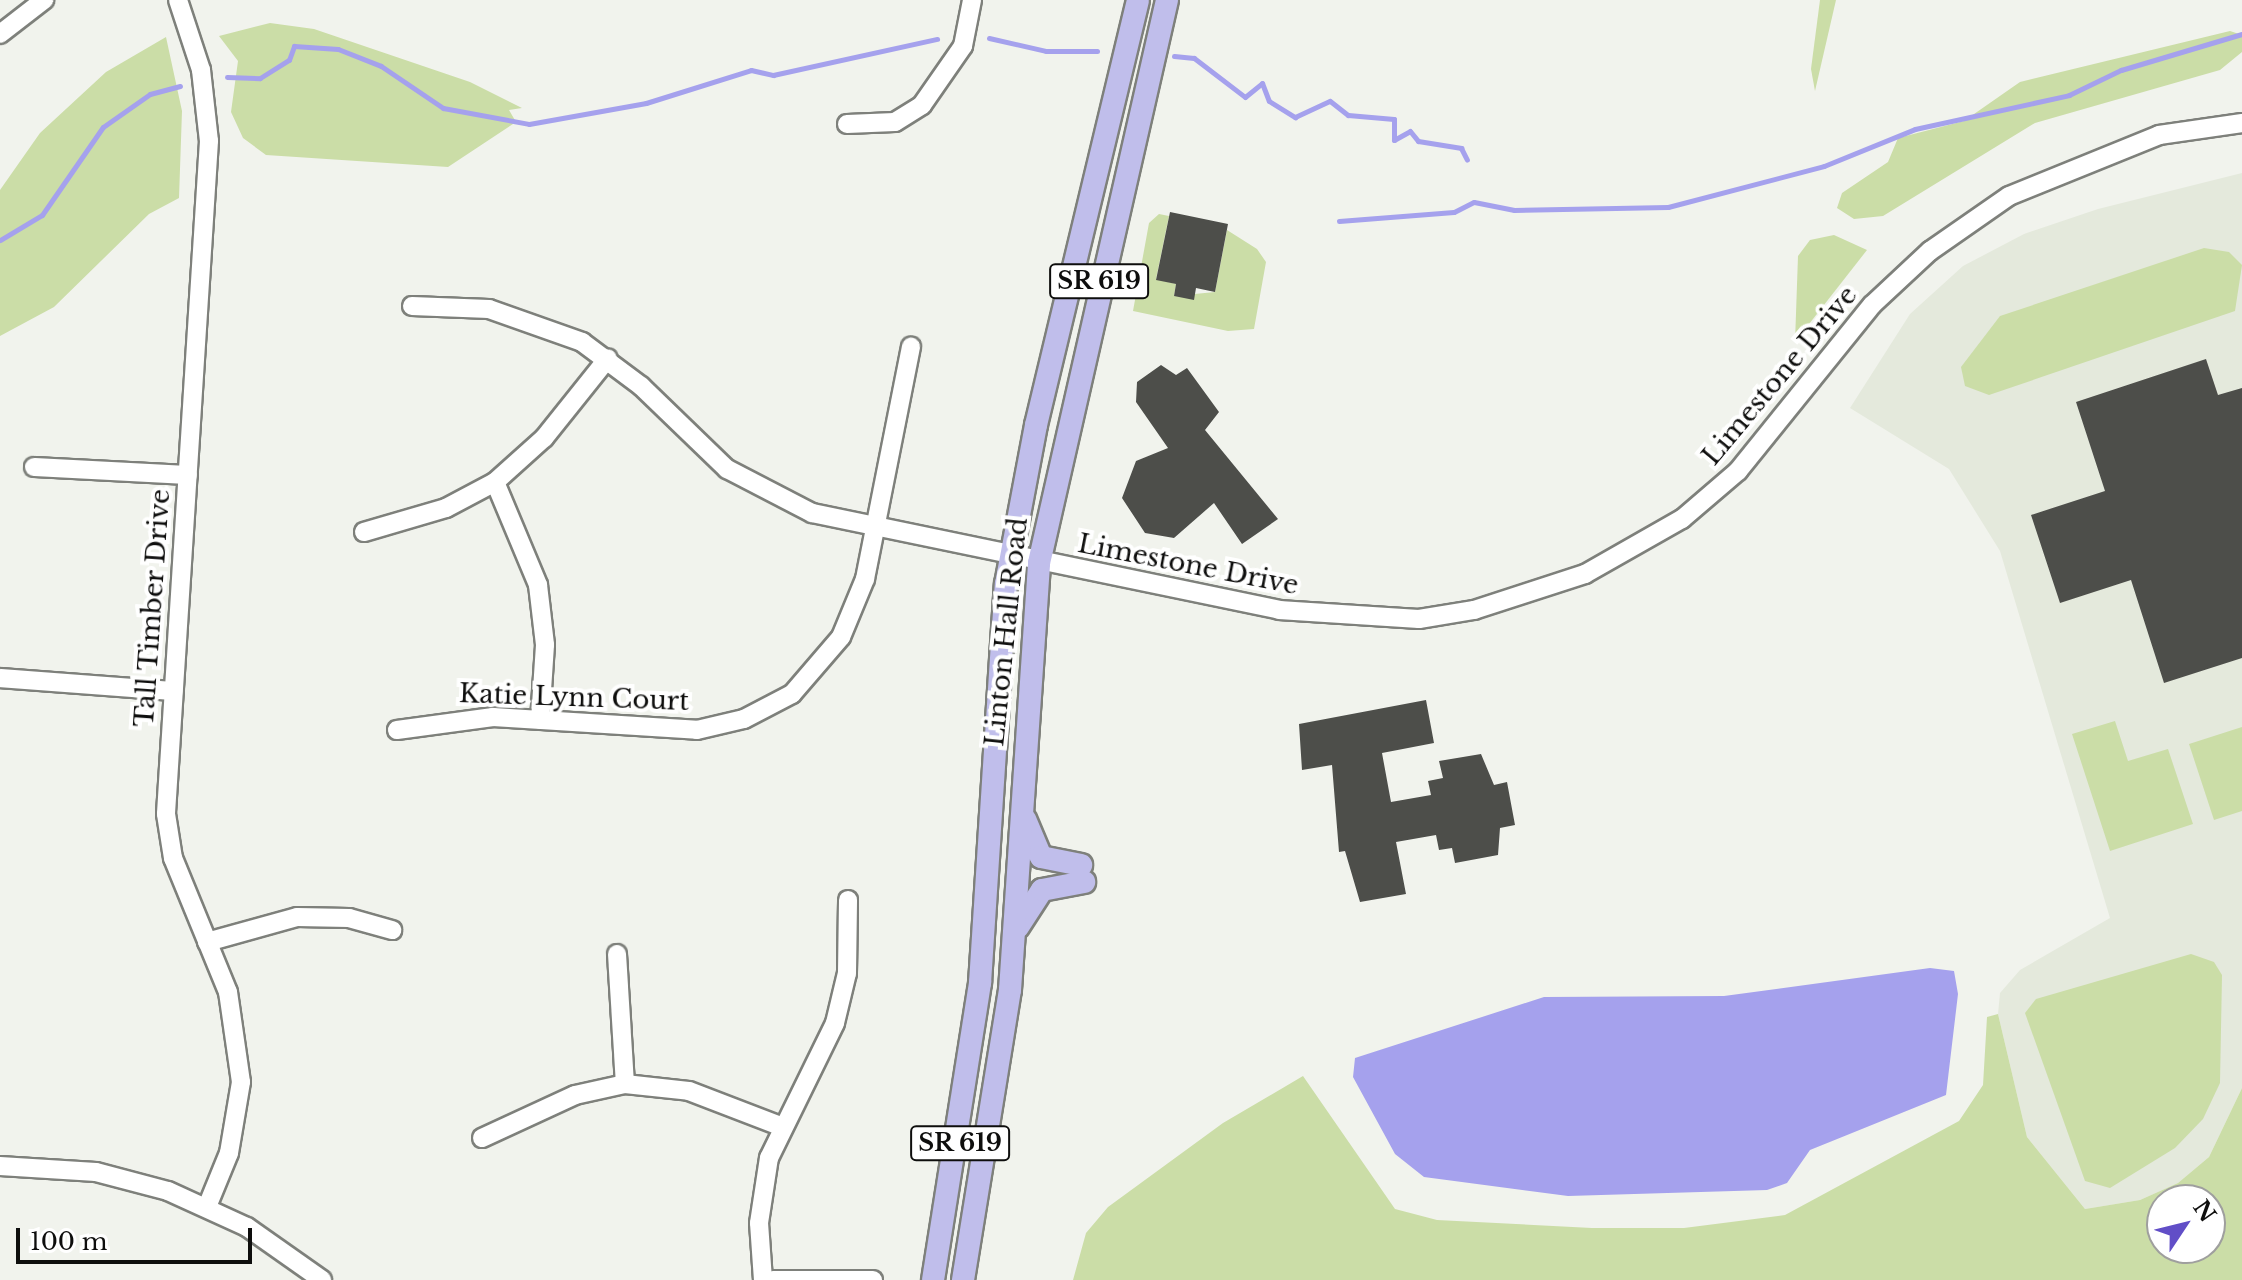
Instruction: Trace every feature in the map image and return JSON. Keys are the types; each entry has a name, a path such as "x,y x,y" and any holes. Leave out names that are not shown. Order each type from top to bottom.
{"main road":[{"name":"Linton Hall Road","path":"933,1280 980,983 997,651 1011,558 1138,0"},
{"name":"Linton Hall Road","path":"963,1280 999,1082 1013,939 1039,563 1167,0"},
{"path":"1013,939 1037,893 1083,874 1041,857 1020,804"}],"street":[{"path":"0,34 44,0"},
{"name":"Tall Timber Drive","path":"178,0 201,70 209,141 167,834 236,1021 241,1082 229,1153 207,1207"},
{"path":"847,124 895,122 922,105 963,46 972,0"},
{"name":"Limestone Drive","path":"412,306 527,317 608,358 750,485 812,513 1011,558 1370,621 1463,613 1556,585 1650,540 1719,488 1872,305 1969,221 2117,148 2242,123"},
{"name":"Katie Lynn Court","path":"397,730 458,718 697,730 769,709 813,676 841,637 876,528 911,346"},
{"path":"364,532 446,508 495,482 544,438 608,358"},
{"path":"34,467 188,475"},
{"path":"495,482 538,585 545,645 540,720"},
{"path":"0,678 174,691"},
{"path":"763,1280 762,1190 780,1126 835,1023 847,973 848,900"},
{"path":"207,942 297,917 349,918 392,930"},
{"path":"617,954 625,1084"},
{"path":"482,1138 575,1095 625,1084 689,1091 780,1126"},
{"path":"0,1166 96,1172 207,1207 322,1280"},
{"path":"773,1280 873,1280"}],"shaded area":[{"path":"2242,173 2242,1088 2209,1157 2178,1183 2146,1184 2146,1197 2140,1200 2085,1209 2027,1137 1998,1014 2000,993 2020,970 2110,918 2000,551 1949,469 1850,408 1910,314 1963,266 2024,234 2098,209"},
{"path":"1930,968 1954,971 1958,994 1946,1095 1810,1150 1787,1183 1767,1190 1568,1196 1424,1177 1395,1154 1353,1077 1355,1058 1544,997 1724,996"}],"green space":[{"path":"1820,0 1836,0 1815,91 1811,69"},
{"path":"270,23 314,29 470,82 522,108 509,110 516,122 448,167 266,155 243,138 231,112 238,61 219,36"},
{"path":"2230,31 2242,35 2242,52 2220,70 2035,123 1883,216 1854,219 1837,208 1842,193 1888,162 1898,138 1964,121 2020,82"},
{"path":"166,37 182,111 179,198 149,214 54,307 0,336 0,190 40,133 106,72"},
{"path":"1159,214 1169,216 1156,279 1176,284 1174,296 1215,292 1227,230 1257,249 1266,262 1254,329 1228,331 1133,311 1149,223"},
{"path":"1834,235 1867,250 1795,342 1798,256 1810,240"},
{"path":"2204,248 2229,252 2242,265 2235,311 1989,395 1965,386 1961,367 2000,316"},
{"path":"2115,721 2128,761 2168,749 2193,824 2110,851 2072,734"},
{"path":"2242,727 2242,811 2214,820 2189,744"},
{"path":"2191,954 2214,962 2222,975 2220,1083 2203,1119 2175,1148 2110,1188 2085,1181 2025,1013 2036,999"},
{"path":"1998,1014 2027,1137 2085,1209 2146,1197 2146,1264 2226,1264 2226,1184 2176,1184 2209,1157 2242,1088 2242,1280 1073,1280 1086,1233 1108,1207 1223,1123 1303,1076 1395,1209 1437,1220 1592,1228 1684,1228 1785,1215 1959,1121 1983,1085 1987,1017"}],"building":[{"path":"1170,212 1228,224 1215,292 1196,288 1194,300 1174,296 1176,284 1156,280"},
{"path":"2206,359 2218,395 2242,388 2242,658 2164,683 2131,580 2060,603 2031,515 2105,491 2076,402"},
{"path":"1161,365 1176,375 1187,368 1219,412 1205,430 1278,519 1242,544 1214,503 1174,538 1145,533 1122,498 1136,461 1168,448 1136,402 1137,382"},
{"path":"1426,700 1434,743 1382,753 1391,802 1431,795 1428,781 1443,778 1439,761 1481,754 1494,785 1507,782 1515,825 1500,828 1498,855 1455,863 1452,848 1439,850 1436,835 1396,842 1406,894 1360,902 1345,851 1339,852 1332,765 1302,770 1299,724"}],"waterway":[{"path":"1339,221 1454,212 1474,202 1514,210 1668,207 1824,166 1915,129 2069,95 2121,70 2242,34"},
{"path":"989,38 1046,51 1097,51"},
{"path":"227,77 260,78 289,60 294,46 338,49 381,66 443,108 529,124 646,103 751,70 773,75 937,39"},
{"path":"1174,56 1194,58 1245,97 1262,83 1269,101 1295,117 1330,101 1348,115 1394,119 1394,140 1410,131 1418,141 1461,148 1467,160"},
{"path":"0,240 42,215 103,127 150,94 180,86"}]}
